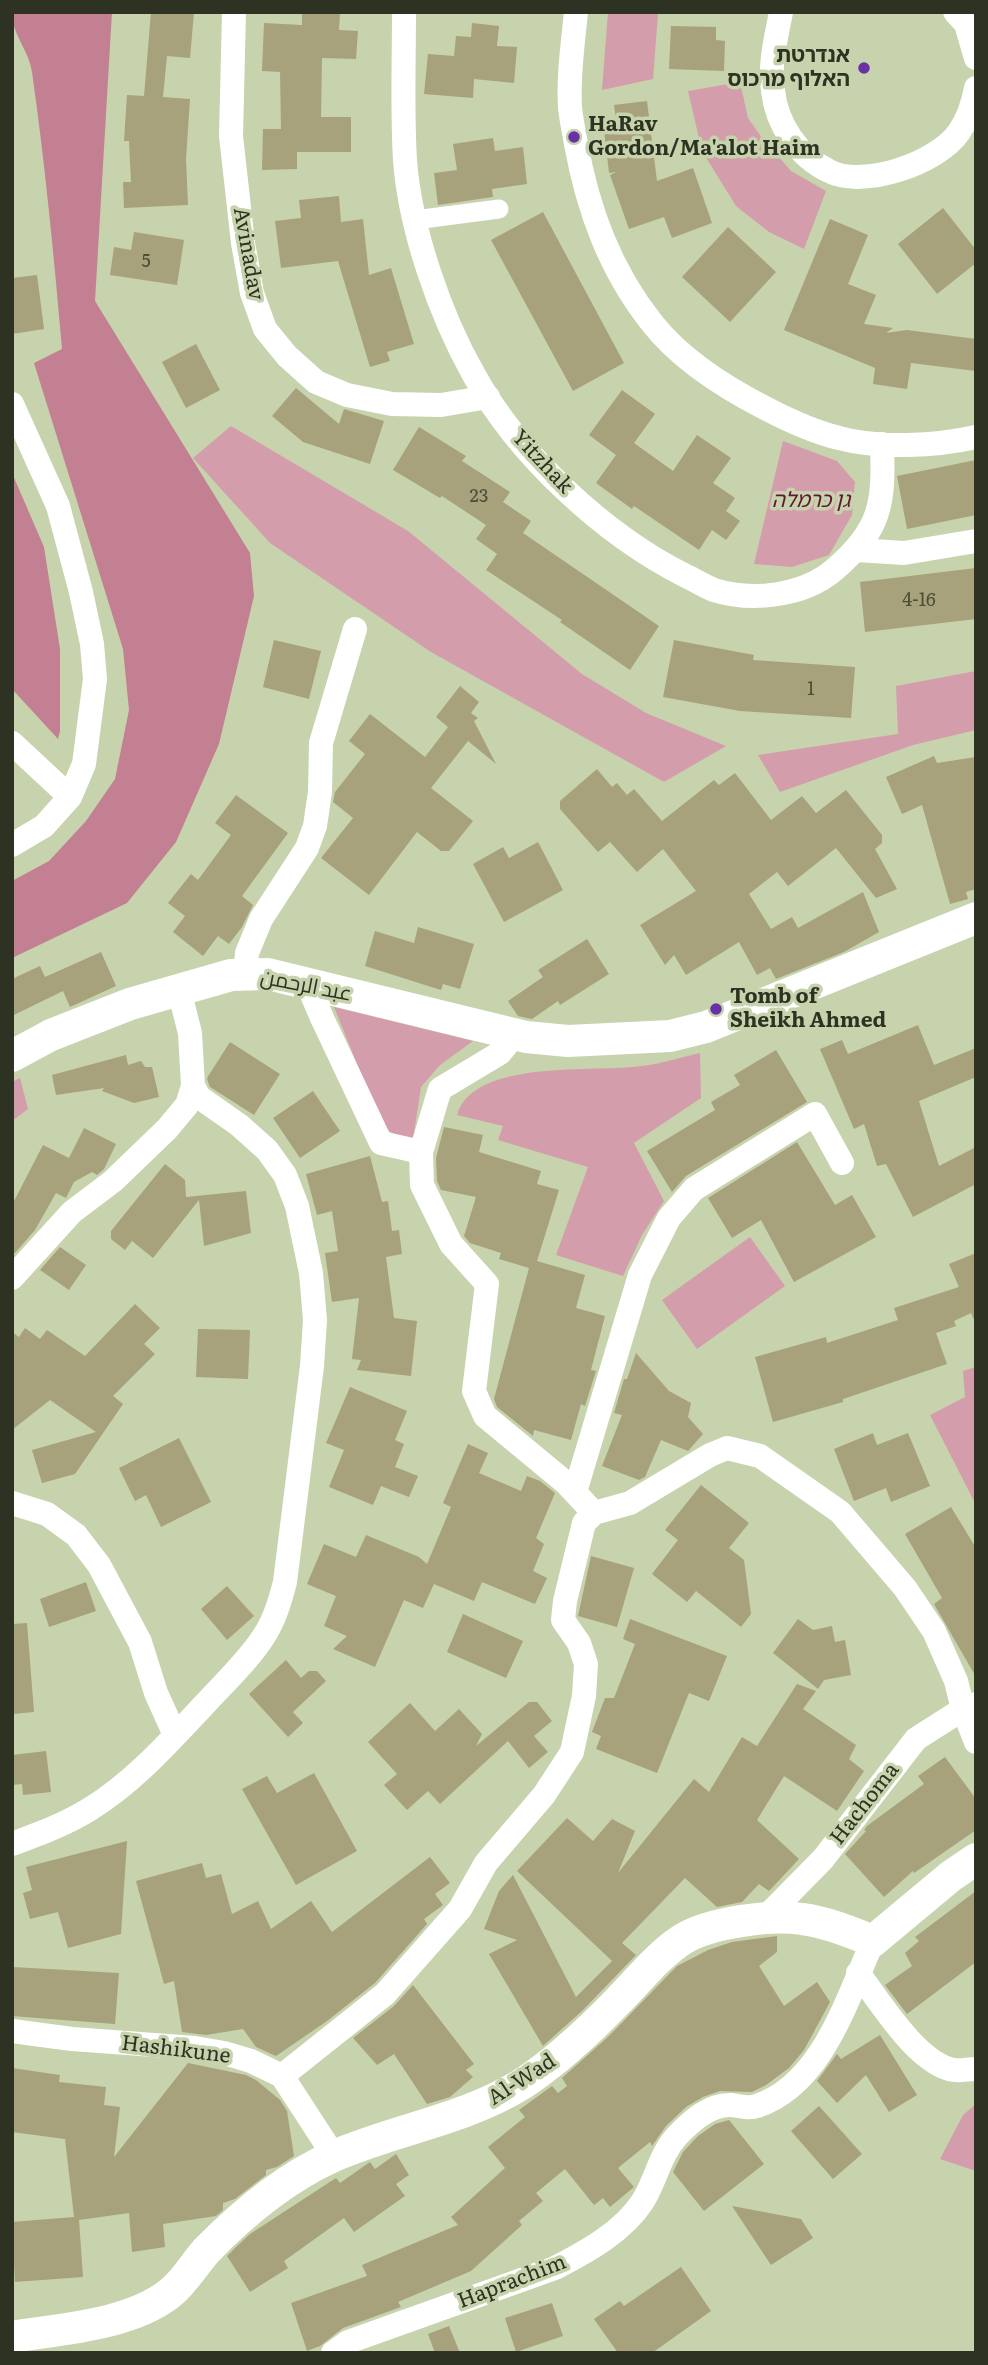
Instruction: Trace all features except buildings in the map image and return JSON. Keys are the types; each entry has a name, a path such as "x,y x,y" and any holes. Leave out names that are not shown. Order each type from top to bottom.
{"street":[{"name":"Avinadav","path":"234,12 231,136 243,243 252,293 265,329 287,356 316,382 347,395 392,404 441,405 488,397"},
{"name":"Yitzhak","path":"404,12 405,163 418,239 446,316 474,375 488,397 539,463 589,509 628,542 665,566 714,589 751,596 793,591 827,576 857,550 874,523 883,489 882,444"},
{"path":"576,12 570,107 583,180 599,234 652,324 685,356 734,392 771,411 840,439 896,445 976,437"},
{"path":"781,12 772,57 773,93 783,126 803,154 831,173 860,177 895,172 923,162 958,134 973,107 976,88"},
{"path":"955,12 967,24 976,58"},
{"path":"415,220 499,209"},
{"path":"12,404 58,506 81,592 92,644 95,679 84,764 70,797 44,826 12,845"},
{"path":"857,550 904,553 976,541"},
{"path":"245,975 247,953 261,919 307,848 311,837 320,792 321,743 355,629"},
{"path":"12,743 70,797"},
{"name":"عبد الرحمن","path":"12,1056 51,1035 90,1019 232,975 268,974 515,1034 568,1041 670,1036 717,1022 976,918"},
{"path":"307,983 381,1143 421,1152"},
{"path":"12,1278 72,1212 113,1181 167,1129 187,1105 193,1086 190,1033 179,990"},
{"path":"515,1034 500,1053 440,1089 421,1152 422,1185 452,1244 487,1284 474,1391 485,1416 575,1492 594,1513"},
{"path":"12,1844 54,1828 91,1809 121,1787 228,1679 263,1637 279,1608 285,1582 307,1411 315,1320 311,1273 297,1206 285,1175 267,1150 239,1125 199,1097 193,1086"},
{"path":"575,1492 640,1275 669,1218 694,1189 815,1114 842,1163"},
{"path":"334,2156 282,2076 385,1993 460,1909 486,1863 544,1795 572,1752 584,1696 586,1664 579,1643 563,1620 584,1523 594,1513 630,1503 710,1455 727,1448 760,1456 840,1511 905,1588 934,1631 969,1707 976,1742"},
{"path":"12,1503 47,1514 76,1535 99,1565 140,1642 156,1693 175,1735"},
{"name":"Hachoma","path":"764,1919 822,1859 916,1739 969,1707"},
{"path":"873,1941 951,1876 976,1859"},
{"name":"Al-Wad","path":"12,2337 127,2315 169,2294 205,2253 252,2208 286,2184 334,2156 494,2101 560,2056 616,2004 659,1958 684,1938 716,1927 764,1919 801,1918 873,1941"},
{"name":"Haprachim","path":"333,2353 348,2342 555,2268 608,2236 631,2216 643,2201 667,2149 701,2114 728,2105 754,2107 784,2093 804,2075 825,2046 873,1941"},
{"path":"858,1973 914,2045 933,2062 953,2070 976,2069"},
{"name":"Hashikune","path":"12,2031 72,2039 195,2048 251,2061 282,2076"}],"green space":[{"path":"608,12 658,14 653,79 602,90"},
{"path":"740,82 748,118 762,138 791,171 826,191 804,249 769,232 736,206 702,151 688,91"},
{"path":"231,426 408,531 582,674 646,713 726,746 664,782 431,652 270,543 193,458"},
{"name":"גן כרמלה","path":"783,441 837,461 855,482 852,515 829,555 792,567 754,564"},
{"path":"976,671 976,730 913,745 780,792 758,755 898,734 896,686"},
{"path":"334,1007 473,1041 440,1065 421,1087 413,1139 394,1134 382,1126"},
{"path":"700,1053 701,1098 634,1143 664,1201 642,1235 623,1276 556,1255 588,1167 498,1140 503,1126 457,1115 468,1097 486,1084 511,1076 642,1066"},
{"path":"20,1078 28,1109 12,1121 12,1082"},
{"path":"750,1237 785,1286 697,1349 662,1300"},
{"path":"976,1367 976,1505 930,1415 965,1397 963,1371"},
{"path":"976,2104 976,2171 940,2159 963,2115"}],"shaded area":[{"path":"12,12 112,12 95,301 250,553 254,596 219,744 176,842 127,903 12,958 12,881 49,861 86,821 115,779 129,710 123,649 34,363 62,349 32,72 15,28"},
{"path":"12,473 44,547 60,649 58,739 12,689"}],"place":[{"name":"אנדרטת האלוף מרכוס","path":"864,68"},
{"name":"HaRav Gordon/Ma'alot Haim","path":"574,137"},
{"name":"Tomb of Sheikh Ahmed","path":"716,1009"}]}
